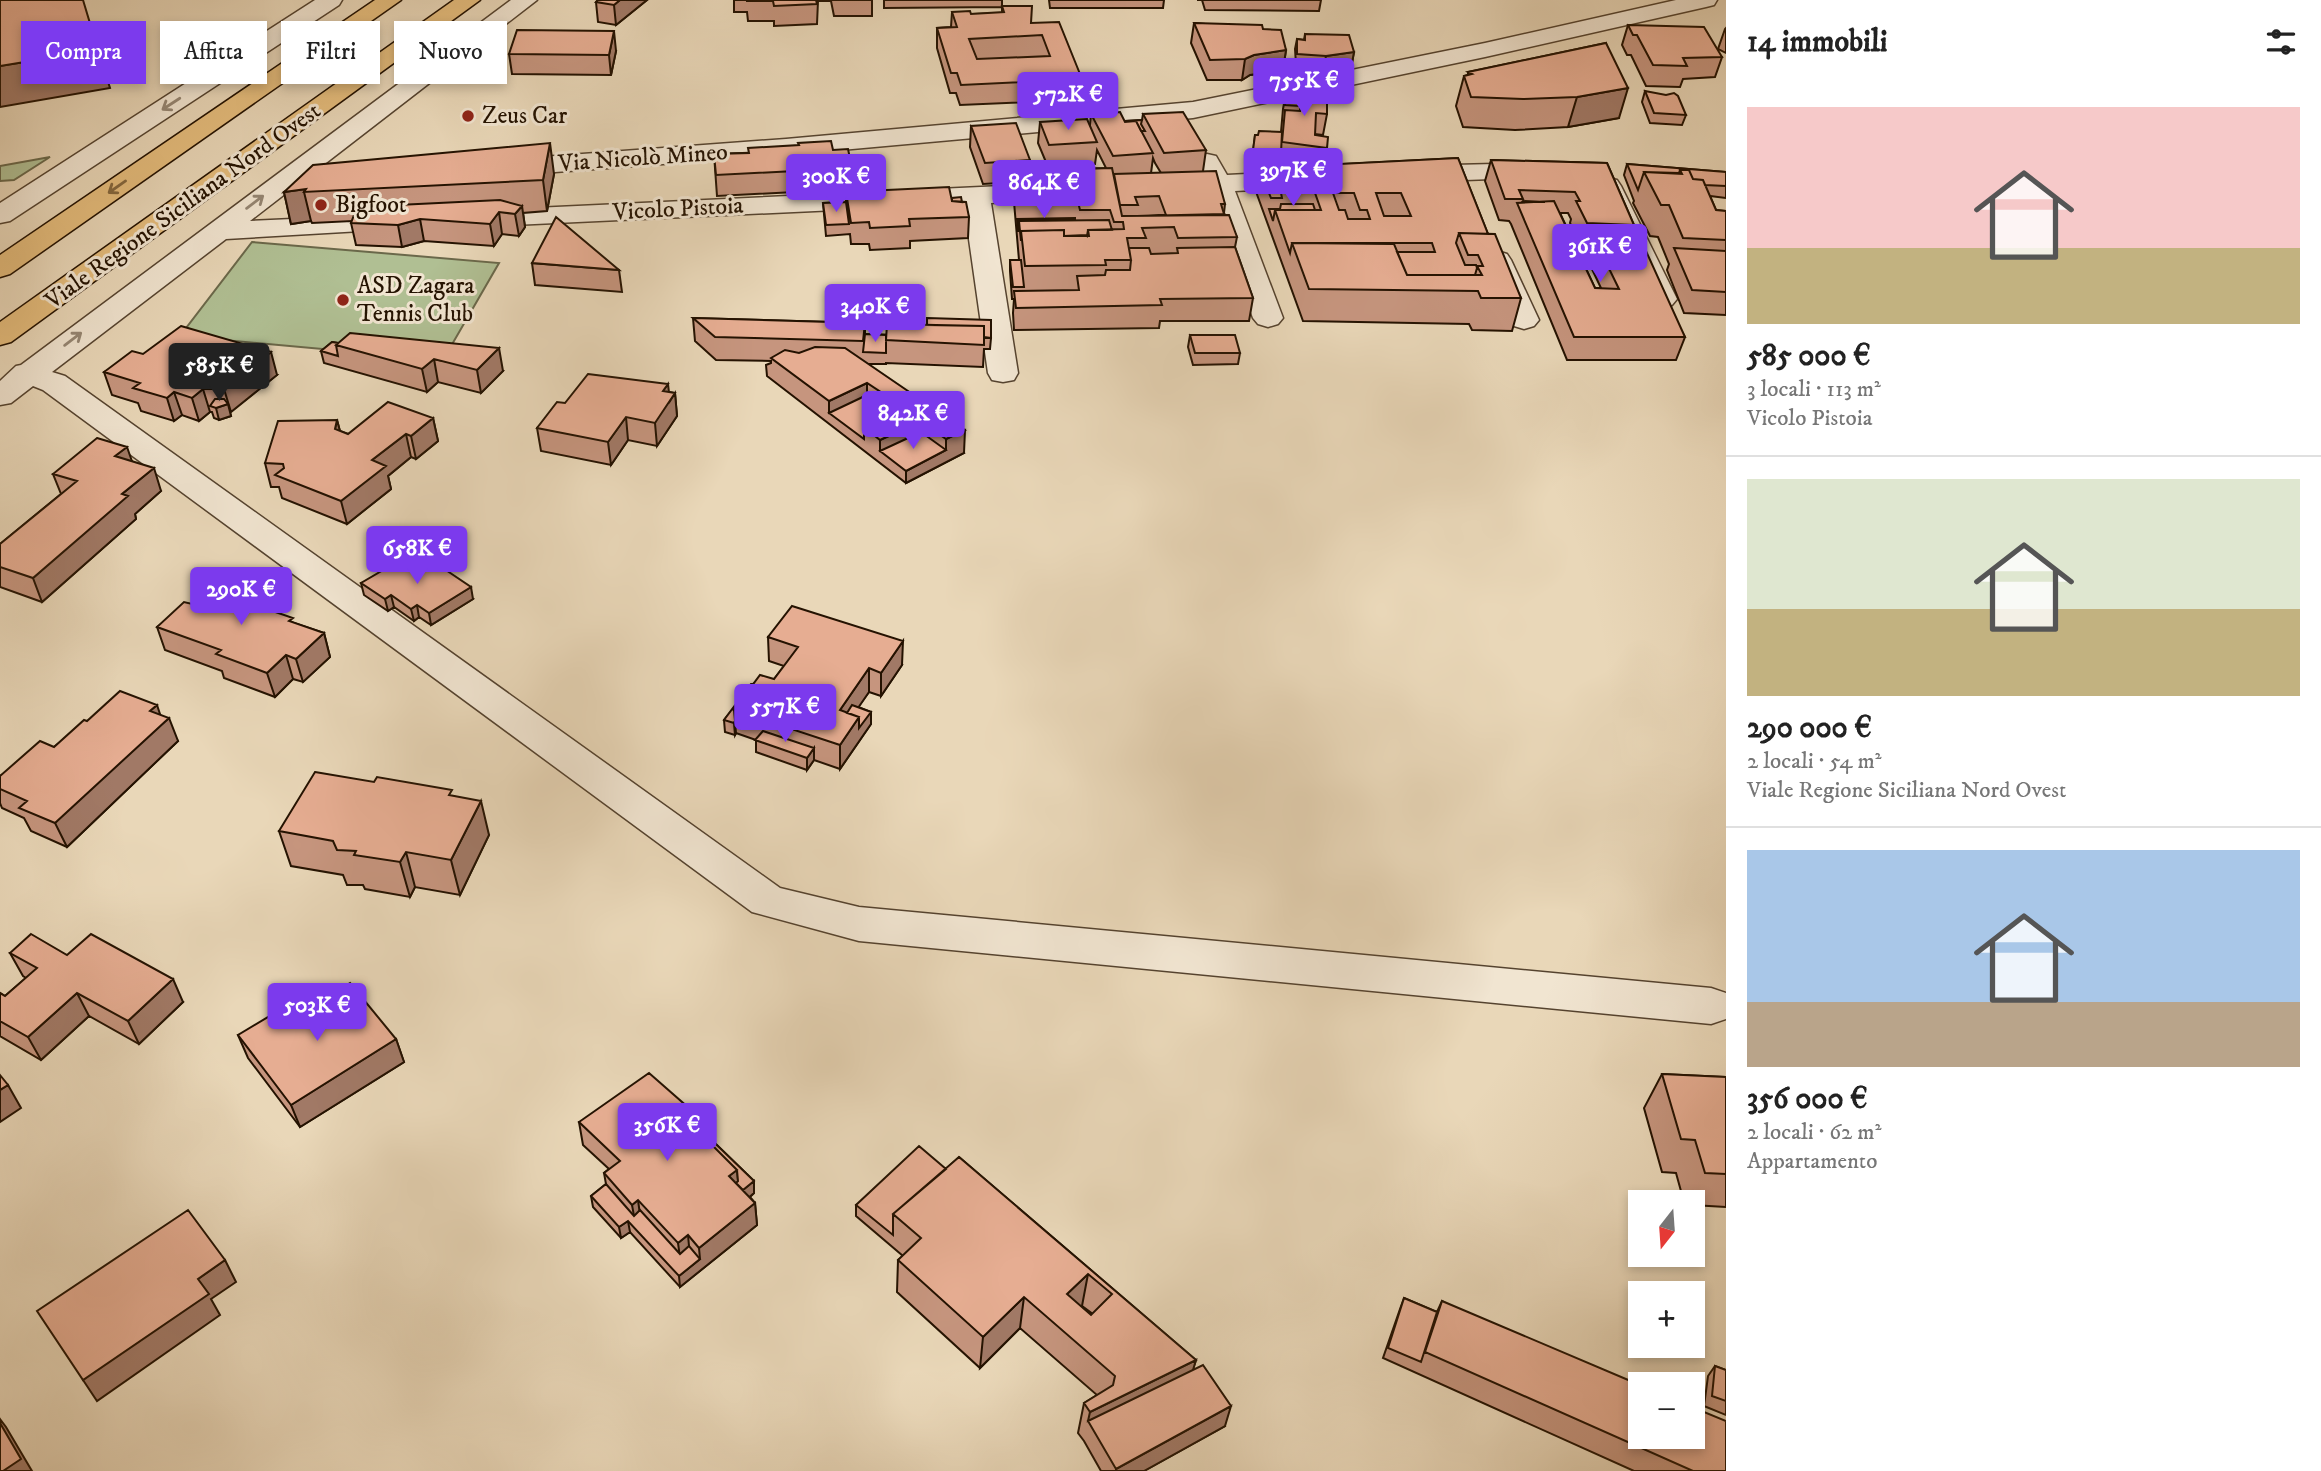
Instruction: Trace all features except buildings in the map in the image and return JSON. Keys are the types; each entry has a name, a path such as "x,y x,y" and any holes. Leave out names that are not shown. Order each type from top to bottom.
{"main road":[{"name":"Viale Regione Siciliana Nord Ovest","path":"0,268 390,0"},
{"name":"Viale Regione Siciliana Nord Ovest","path":"0,337 468,0"}],"street":[{"path":"0,215 12,200 331,0"},
{"path":"14,384 526,0"},
{"name":"Via Nicolò Mineo","path":"481,169 747,150 1179,111 1433,62 1706,0"},
{"path":"381,108 388,58"},
{"path":"1179,111 1219,184 1268,318"},
{"path":"1392,175 1464,184 1584,172 1673,321"},
{"path":"281,183 374,177"},
{"path":"1138,187 1339,177"},
{"name":"Vicolo Pistoia","path":"451,220 1097,189"},
{"path":"976,195 1003,373"},
{"path":"216,231 424,221"},
{"path":"1485,233 1524,320"},
{"path":"14,384 54,383 767,901 859,924 1711,1006"}],"green space":[{"path":"50,157 14,180 0,181 0,166"},
{"name":"ASD Zagara Tennis Club","path":"252,242 499,263 443,360 180,336"}],"place":[{"name":"Zeus Car","path":"468,116"},
{"name":"Bigfoot","path":"321,205"},
{"name":"ASD Zagara Tennis Club","path":"343,300"}]}
